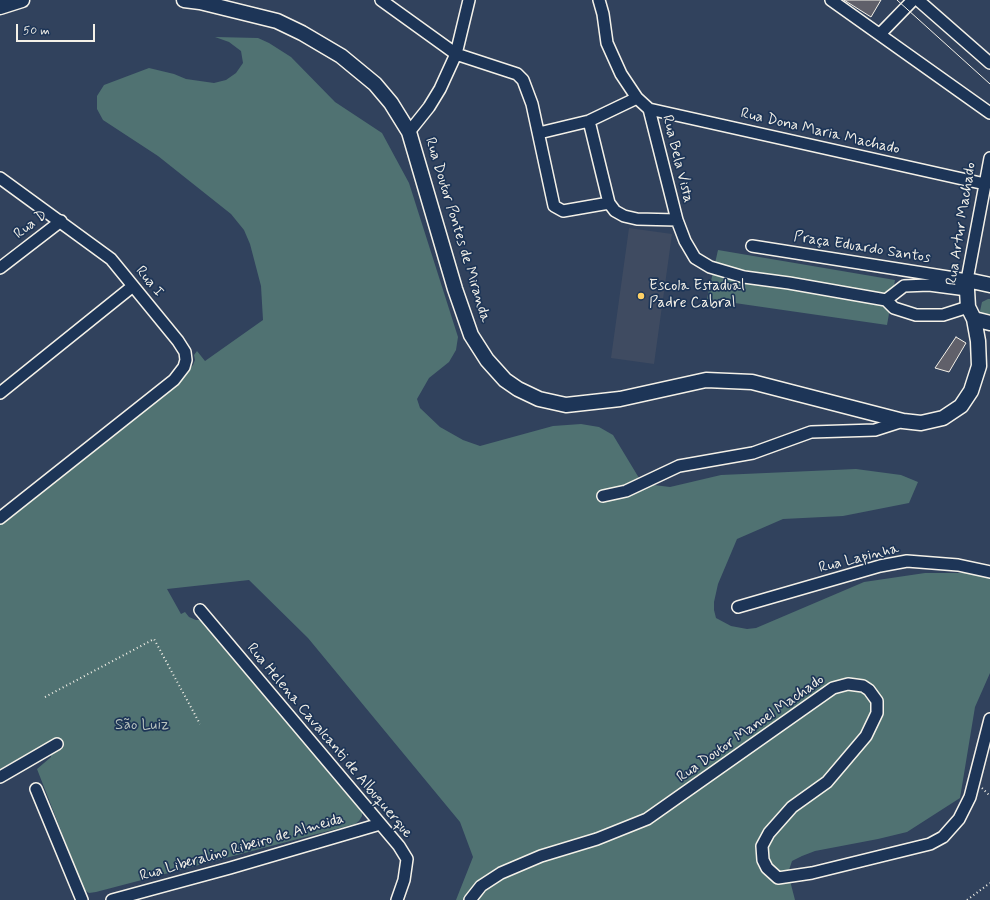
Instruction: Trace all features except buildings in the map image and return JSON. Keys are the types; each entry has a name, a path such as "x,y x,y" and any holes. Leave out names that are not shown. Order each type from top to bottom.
{"street":[{"path":"0,7 22,0"},
{"name":"Rua Doutor Pontes de Miranda","path":"184,0 200,2 277,21 302,33 341,56 375,84 391,103 409,132 454,289 471,335 486,360 505,380 518,389 539,399 566,405 620,399 706,380 752,382 903,421 921,423 943,418 961,406 971,391 979,366 978,341 971,313"},
{"path":"380,0 456,54 517,74 523,80 532,104 554,206 564,211 609,203"},
{"path":"409,132 429,107 440,89 456,54 470,0"},
{"name":"Rua Bela Vista","path":"599,0 603,14 607,43 621,74 637,98 649,109 677,220 685,241 695,258 710,267 744,277 789,283 886,300"},
{"path":"830,0 990,113"},
{"path":"880,34 913,0"},
{"path":"918,0 990,63"},
{"path":"539,133 589,121 637,98"},
{"name":"Rua Dona Maria Machado","path":"649,109 985,184"},
{"path":"589,121 609,203 615,211 624,216 637,219 677,220"},
{"name":"Rua Artur Machado","path":"971,313 967,285 990,158"},
{"name":"Rua I","path":"0,178 111,259 178,341 185,352 186,360 184,367 174,380 0,518"},
{"name":"Rua D","path":"0,268 60,221"},
{"name":"Praça Eduardo Santos","path":"752,246 967,285"},
{"path":"990,284 904,286 886,300 894,308 916,315 971,313 990,323"},
{"path":"0,393 133,286"},
{"name":"Rua Doutor Pontes de Miranda","path":"602,496 626,491 679,466 753,453 811,432 874,430 903,421"},
{"name":"Rua Lapinha","path":"738,607 880,566 907,561 958,566 990,572"},
{"name":"Rua Helena Cavalcanti de Albuquerque","path":"200,610 399,846 406,859 404,880 397,900"},
{"name":"Rua Doutor Manoel Machado","path":"470,900 481,886 501,873 541,856 597,839 647,819 833,688 848,684 863,686 869,690 877,701 877,713 866,736 827,782 792,807 769,834 762,846 762,860 767,868 778,878 812,873 930,844 943,837 959,819 970,797 990,719"},
{"path":"0,777 57,744"},
{"path":"36,789 82,900"},
{"name":"Rua Liberalino Ribeiro de Almeida","path":"112,900 230,868 380,824"}],"path":[{"path":"45,697 154,639 200,724"},
{"path":"967,900 990,883"}],"shaded area":[{"name":"Escola Estadual Padre Cabral","path":"629,228 672,234 654,364 611,358"}],"green space":[{"name":"São Luiz","path":"215,37 258,38 269,43 291,57 335,102 382,133 409,183 458,337 456,350 449,362 429,378 417,399 420,408 440,427 463,440 480,446 553,426 581,424 599,427 613,435 639,478 646,484 670,487 721,475 856,469 901,475 918,482 909,503 843,516 783,519 737,539 718,584 714,602 714,610 716,618 731,626 747,629 756,628 864,582 925,573 965,573 990,577 990,673 975,707 960,798 907,832 815,851 792,861 788,873 795,900 456,900 473,857 460,822 308,638 249,580 167,589 181,614 185,612 189,617 196,620 204,620 360,805 362,816 355,824 96,892 89,893 84,890 37,769 51,757 51,754 57,750 57,744 52,740 0,769 0,522 184,375 193,365 195,360 194,355 197,351 205,361 263,320 261,286 250,244 244,230 231,214 158,156 103,120 97,109 97,96 104,85 149,68 174,74 186,79 214,83 226,80 236,73 243,63 241,51 229,42"},
{"path":"718,250 895,280 887,325 707,299"},
{"path":"990,299 990,318 984,317 980,311 982,302"}],"tram line":[{"path":"897,0 990,84"}],"place":[{"name":"Escola Estadual Padre Cabral","path":"641,296"}]}
